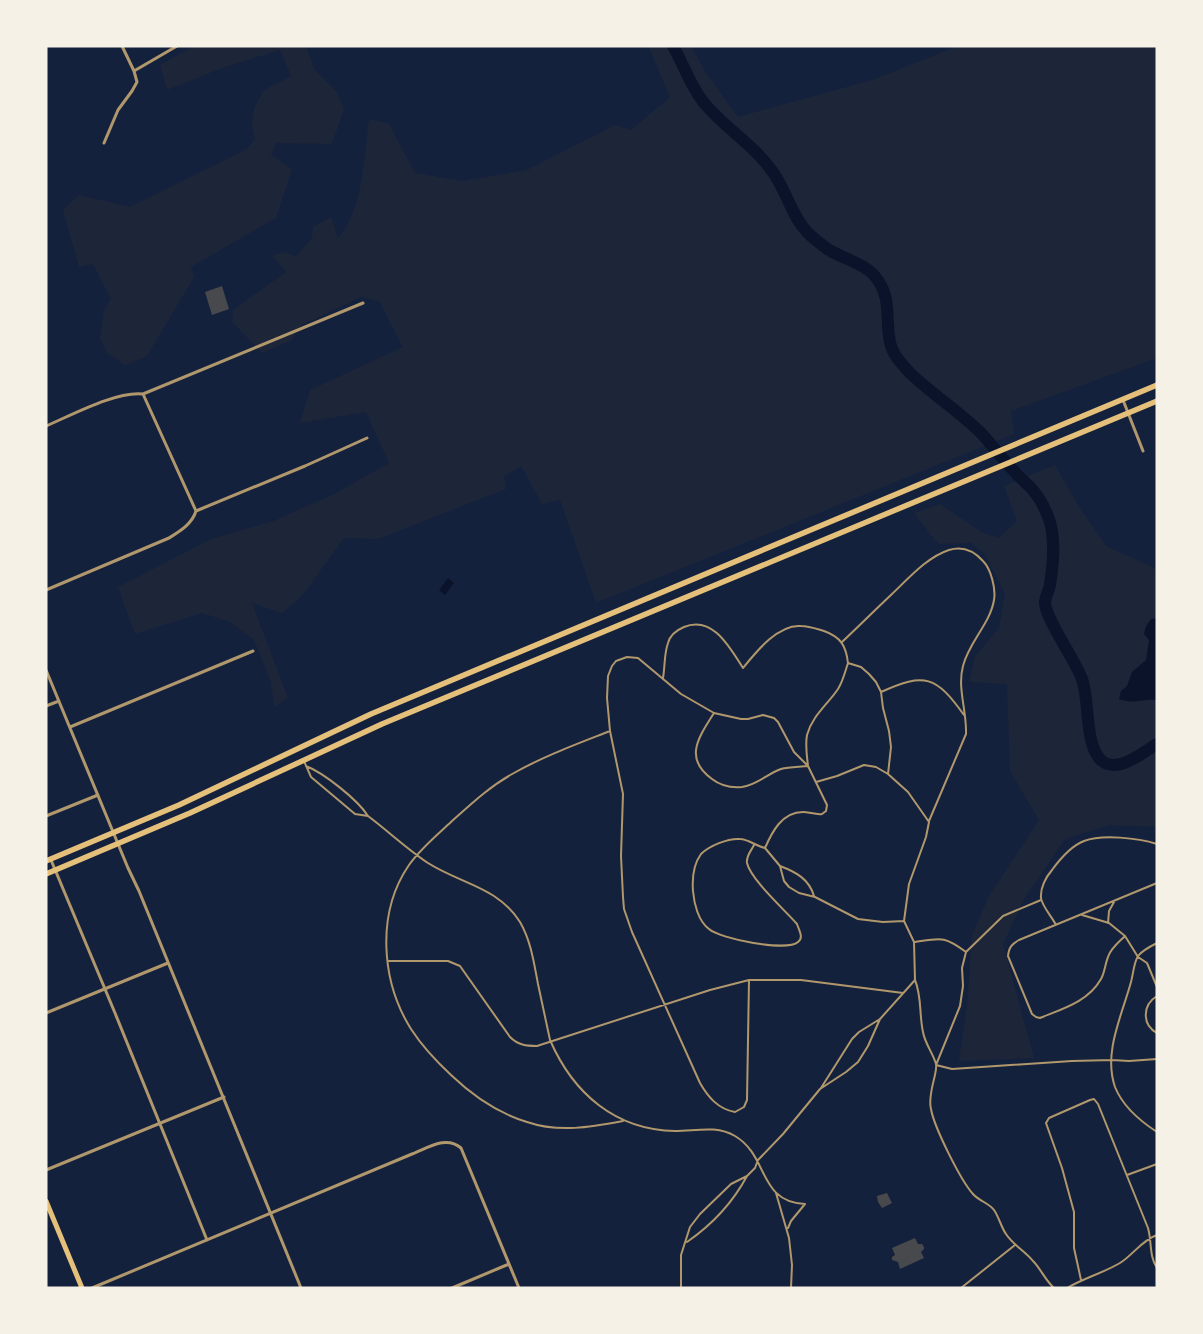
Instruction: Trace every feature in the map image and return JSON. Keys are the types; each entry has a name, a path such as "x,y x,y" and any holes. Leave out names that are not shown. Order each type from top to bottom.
{"main road":[{"path":"48,860 188,801 325,734 371,714 1157,385"},
{"path":"46,874 203,808 382,724 1157,400"},
{"path":"46,1201 82,1288"}],"street":[{"path":"104,143 118,110 137,82 134,70 122,46"},
{"path":"134,70 177,46"},
{"path":"46,426 118,396 132,393 143,394 364,303"},
{"path":"46,590 169,538 187,525 194,517 196,511 143,394"},
{"path":"1123,400 1143,451"},
{"path":"196,511 367,438"},
{"path":"70,726 253,651"},
{"path":"46,670 302,1288"},
{"path":"46,706 59,701"},
{"path":"46,816 98,795"},
{"path":"48,860 55,871 104,989 116,1013 207,1240"},
{"path":"46,1012 168,962"},
{"path":"46,1170 224,1097"},
{"path":"92,1288 434,1145 446,1142 455,1143 461,1148 519,1288"},
{"path":"452,1288 509,1264"}],"lane":[{"path":"842,642 913,574 936,556 948,550 959,548 968,550 986,564 994,589 994,600 986,621 970,647 962,667 961,689 966,734 929,822 926,837 909,884 904,922 914,942 914,980 920,998 923,1032 936,1065"},
{"path":"663,678 670,638 680,629 692,624 718,633 725,640 743,668 770,640 794,626 826,632 836,637 842,642 848,663 839,687 820,711 808,733 806,747 808,766"},
{"path":"749,980 748,1100 744,1107 735,1112 720,1107 704,1090 632,932 624,909 621,856 623,794 610,731 606,684 609,671 616,661 627,657 638,658 681,694 714,713 741,719 763,715 774,718 781,726 794,752 808,766 827,806 826,811 822,814 802,812 785,819 772,832 764,848"},
{"path":"848,663 861,667 870,674 881,692 891,747 888,774"},
{"path":"881,692 901,683 920,679 934,683 945,690 965,716"},
{"path":"714,713 700,734 696,748 696,758 699,766 716,782 733,788 743,787 754,784 782,769 808,766"},
{"path":"610,731 546,757 500,782 479,797 433,838 410,864 397,889 387,928 387,961 398,1004 417,1037 436,1060 492,1107 527,1122 557,1128 591,1127 625,1120"},
{"path":"303,760 311,777 355,814 368,816"},
{"path":"816,782 864,765 870,765 888,774 918,803 929,822"},
{"path":"306,766 317,770 362,806 368,816 418,855 443,872 492,893 506,905 519,921 531,948 550,1040 564,1068 579,1088 602,1108 625,1120 657,1130 720,1130 742,1141 758,1160 768,1183 776,1193 788,1201 805,1204 791,1221 788,1230"},
{"path":"1056,925 1041,900 1041,891 1049,874 1070,850 1083,842 1102,838 1145,841 1157,844"},
{"path":"754,845 748,855 747,862 752,874 797,924 801,937 798,942 791,945 782,945 734,940 719,936 708,929 702,922 694,896 692,879 695,864 702,853 716,845 729,840 740,839 764,848 780,866 784,881 789,887 799,893 815,897 858,919 904,922"},
{"path":"780,866 798,873 812,888 815,897"},
{"path":"1125,936 1108,956 1102,978 1092,992 1069,1006 1040,1018 1032,1014 1008,956 1008,950 1012,945 1019,940 1157,883"},
{"path":"1041,900 1003,916 966,952 962,968 960,1006 936,1065 930,1093 931,1109 938,1128 969,1190 975,1197 994,1209 1006,1234 1015,1245 1032,1259 1054,1288"},
{"path":"1108,924 1109,911 1115,900"},
{"path":"1080,915 1108,924 1125,936 1138,956 1147,963 1157,987"},
{"path":"914,942 950,940 966,952"},
{"path":"1157,943 1138,956 1127,998 1115,1032 1112,1060 1112,1075 1119,1095 1138,1119 1157,1132"},
{"path":"387,961 439,960 454,963 465,971 514,1041 526,1046 537,1046 550,1040 665,1004 749,980 801,980 903,993"},
{"path":"686,1242 705,1229 727,1208 737,1195 747,1176 755,1168 758,1160 783,1134 820,1089 852,1039 859,1032 880,1019 914,980"},
{"path":"1157,996 1148,1005 1145,1014 1150,1028 1157,1033"},
{"path":"820,1089 858,1062 868,1046 880,1019"},
{"path":"936,1065 952,1069 1072,1061 1112,1060 1129,1062 1157,1059"},
{"path":"1081,1280 1074,1248 1074,1212 1062,1168 1046,1123 1048,1118 1085,1101 1094,1100 1098,1104 1151,1237 1152,1259 1157,1268"},
{"path":"1127,1175 1157,1164"},
{"path":"681,1288 681,1255 690,1227 700,1214 731,1184 747,1176"},
{"path":"776,1193 788,1230 792,1265 791,1288"},
{"path":"1067,1288 1122,1262 1151,1237 1157,1235"},
{"path":"961,1288 1015,1245"}],"shaded area":[{"path":"194,46 306,46 314,69 337,92 344,109 332,144 276,143 271,155 292,169 276,218 191,267 194,277 147,356 125,365 107,353 100,338 104,310 111,299 93,264 79,267 63,210 79,195 130,207 247,149 255,139 252,126 254,108 264,90 291,76 280,50 222,68 167,90 160,65"},
{"path":"648,46 691,46 706,73 738,117 872,80 958,46 1157,46 1157,358 1011,411 1014,434 596,603 560,500 542,504 521,466 504,476 506,489 378,539 344,538 302,596 282,613 252,603 288,698 274,707 271,682 254,640 230,622 202,613 135,634 118,587 211,539 276,520 336,493 389,463 366,412 300,423 310,390 403,347 379,301 361,297 300,326 292,340 262,353 232,322 233,310 286,272 272,256 283,252 296,256 312,238 313,227 331,217 338,238 347,226 358,197 369,119 389,124 415,173 462,181 527,170 615,125 631,130 670,97"},
{"path":"1055,465 1078,505 1106,546 1157,569 1157,827 1109,825 1065,839 1024,899 1003,944 1034,1058 959,1061 967,1006 972,935 989,896 1039,820 1010,771 1007,684 969,682 975,656 999,628 1005,594 984,553 971,543 938,544 914,513 940,504 983,533 999,538 1017,521 1004,486"},
{"path":"448,578 454,583 445,595 439,590"},
{"path":"1157,618 1157,700 1125,701 1119,699 1121,691 1127,686 1132,672 1146,660 1149,640 1144,634 1146,626 1151,619"}],"building":[{"path":"222,286 229,309 212,315 205,292"},
{"path":"887,1193 892,1203 882,1208 877,1196"},
{"path":"915,1238 918,1244 922,1244 924,1247 921,1252 924,1258 900,1269 898,1262 892,1260 892,1257 895,1255 892,1248"}],"waterway":[{"path":"673,46 700,98 721,121 765,162 777,178 797,218 807,232 829,250 867,269 877,279 885,294 889,334 895,355 910,373 982,434 1009,466 1033,490 1041,502 1049,519 1053,543 1051,577 1045,603 1050,619 1082,679 1092,745 1096,754 1102,761 1115,765 1130,760 1157,744"}]}
